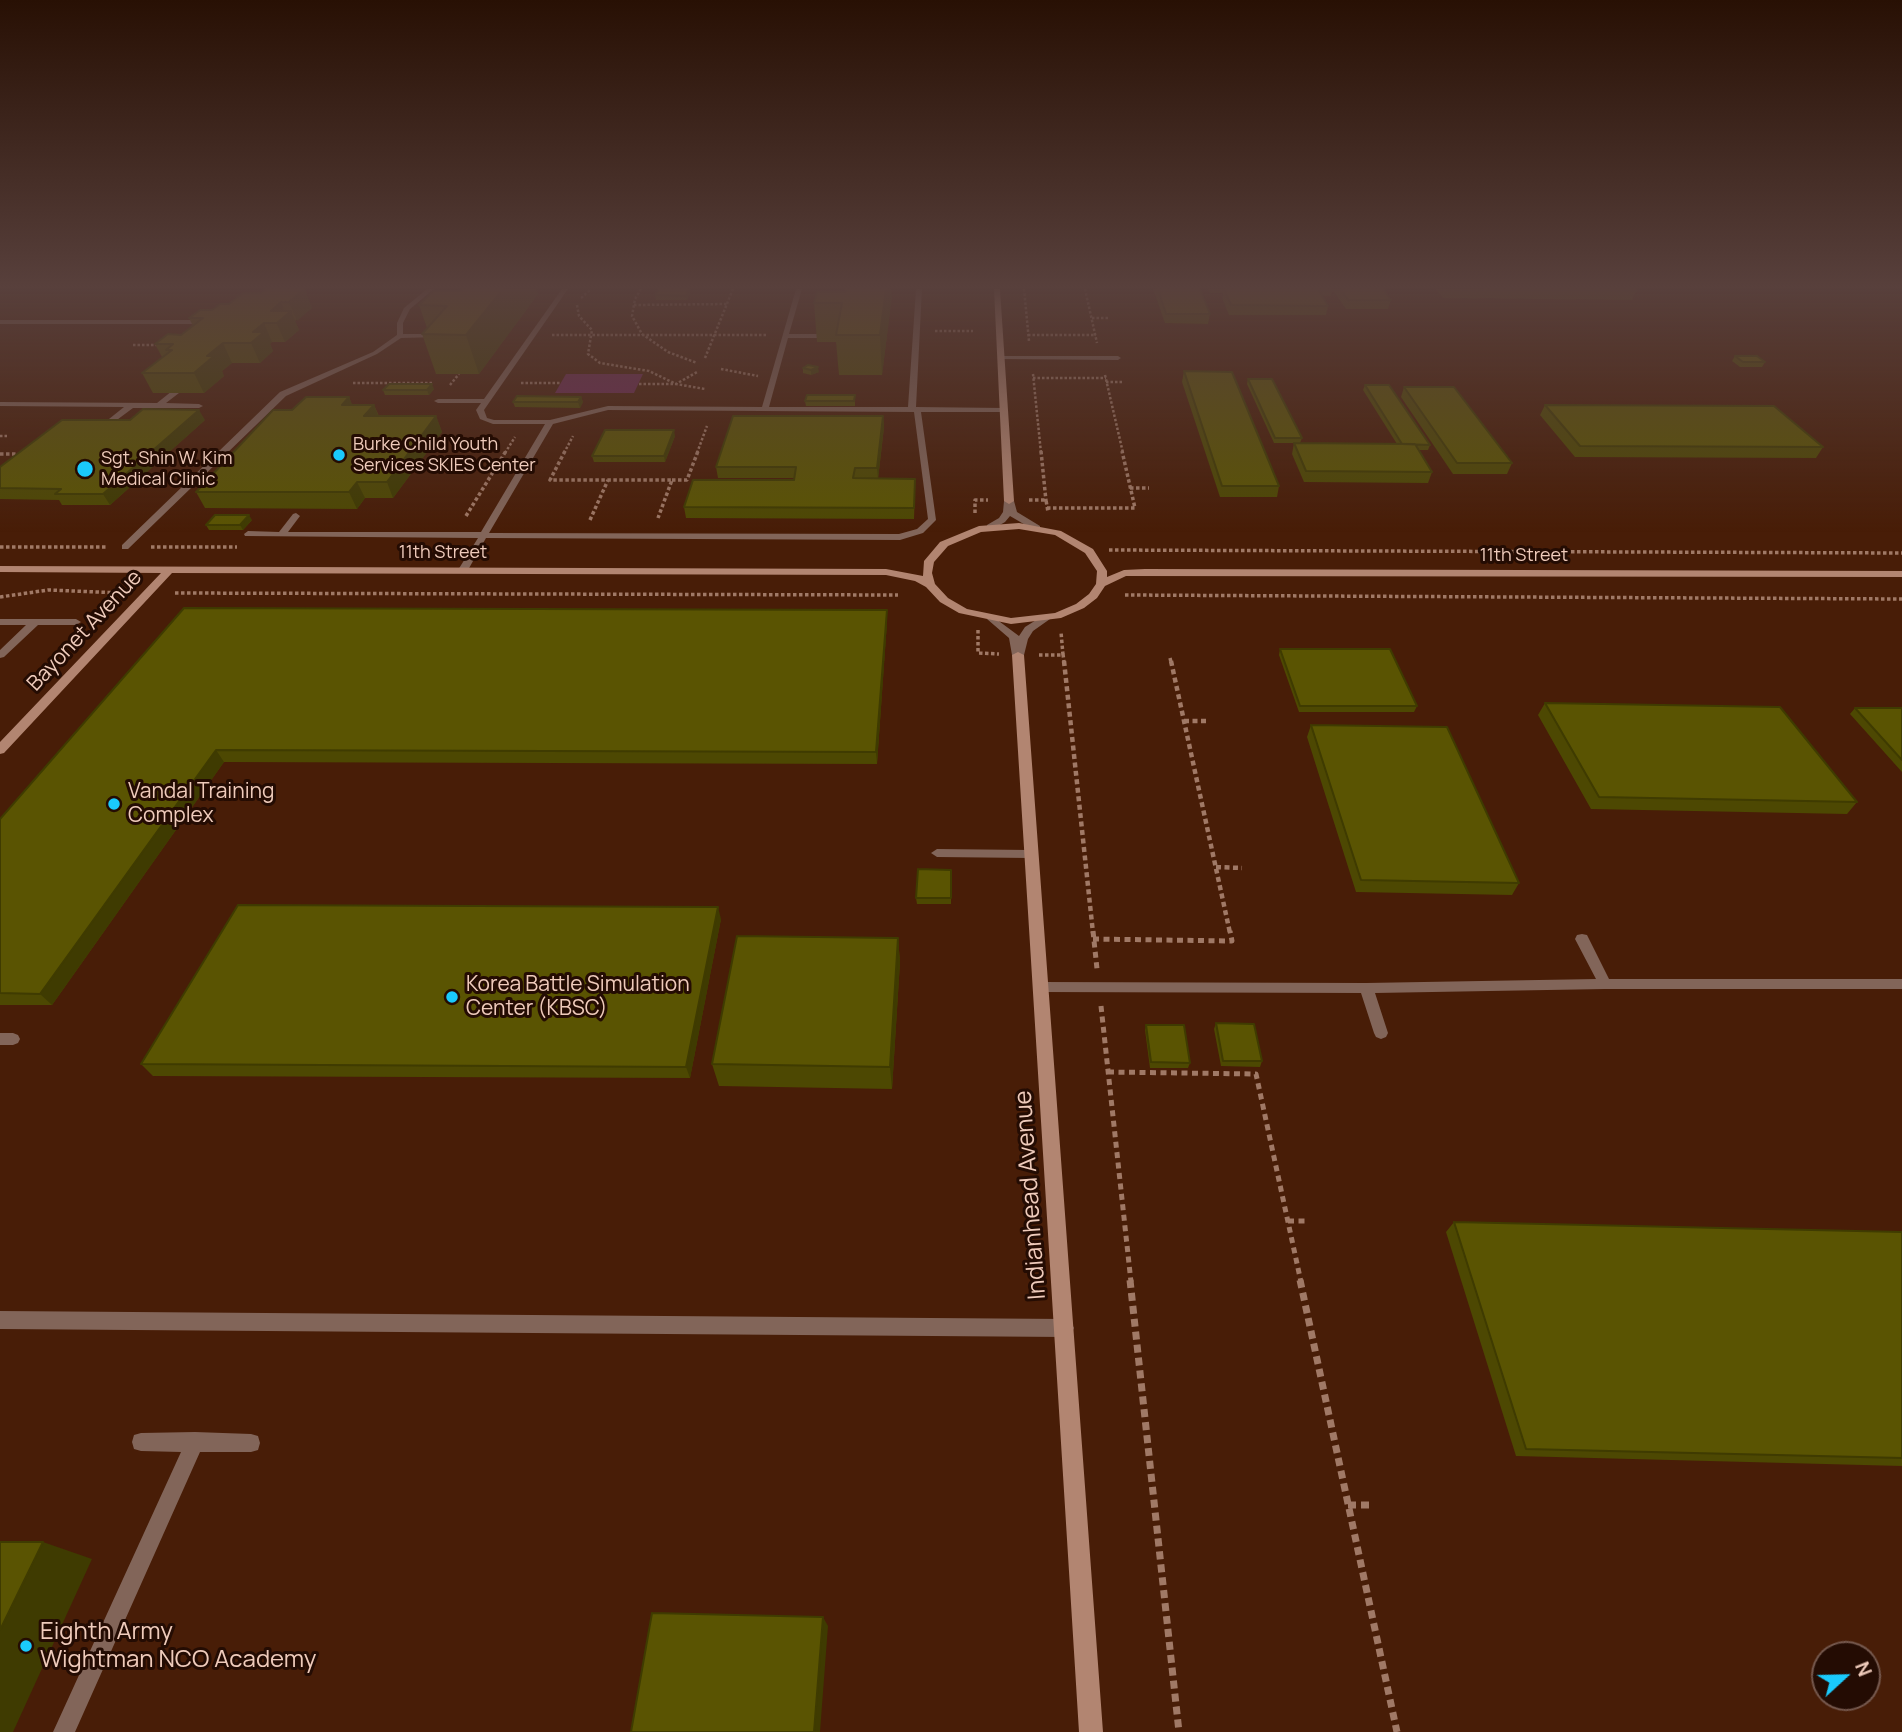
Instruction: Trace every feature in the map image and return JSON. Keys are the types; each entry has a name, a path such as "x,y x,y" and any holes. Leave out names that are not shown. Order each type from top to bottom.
{"main road":[{"path":"1002,370 1009,501"},
{"path":"886,572 904,569 931,557 953,538 989,527 1037,528 1076,541 1096,559 1126,571 1145,572"},
{"path":"930,585 927,569 931,557"},
{"path":"1096,559 1101,571 1101,584"},
{"name":"11th Street","path":"0,569 886,572"},
{"name":"Bayonet Avenue","path":"0,750 170,569"},
{"path":"886,572 918,578 953,606 992,619 1018,621 1045,619 1080,606 1093,596 1101,584 1124,573 1145,572"},
{"name":"11th Street","path":"1145,572 1902,574"},
{"name":"Indianhead Avenue","path":"1018,655 1091,1732"}],"street":[{"path":"989,527 1002,520 1009,501"},
{"path":"1009,501 1013,513 1037,528"},
{"path":"992,619 1014,637 1018,655"},
{"path":"1018,655 1022,639 1029,629 1045,619"}],"lane":[{"path":"125,547 283,394 337,370"},
{"path":"508,370 480,410 484,419 550,422 608,408 1004,410"},
{"path":"765,409 776,370"},
{"path":"248,534 900,537 920,531 932,520 914,410 916,370"},
{"path":"160,405 175,393"},
{"path":"438,401 486,401"},
{"path":"0,404 199,406"},
{"path":"100,431 132,405"},
{"path":"170,413 179,405"},
{"path":"259,417 270,417"},
{"path":"463,570 550,422"},
{"path":"282,534 296,516"},
{"path":"0,622 76,622"},
{"path":"0,655 35,622"},
{"path":"937,853 1030,853"},
{"path":"1582,939 1605,984"},
{"path":"1041,987 1366,988 1605,984 1902,984"},
{"path":"1366,988 1381,1033"},
{"path":"0,1320 1065,1328"},
{"path":"141,1441 251,1443"},
{"path":"64,1732 195,1441"}],"path":[{"path":"638,370 662,374 676,384"},
{"path":"725,370 774,378"},
{"path":"1047,508 1135,508 1104,370"},
{"path":"676,384 697,372"},
{"path":"1033,378 1124,382"},
{"path":"639,384 676,384 712,390"},
{"path":"542,435 574,436 550,480 687,480 713,409"},
{"path":"454,535 525,422"},
{"path":"0,436 9,436"},
{"path":"436,440 488,440"},
{"path":"500,440 513,440"},
{"path":"0,454 26,454"},
{"path":"583,535 608,480"},
{"path":"651,536 672,480"},
{"path":"1130,488 1149,488"},
{"path":"1093,939 1232,941 1170,658"},
{"path":"1184,721 1208,721"},
{"path":"1216,867 1242,868"},
{"path":"1108,1072 1256,1074 1396,1732"},
{"path":"1288,1221 1306,1221"},
{"path":"1348,1505 1370,1505"}],"shaded area":[{"path":"566,374 643,374 634,393 555,393"}],"building":[{"path":"146,370 198,370 194,373 142,373"},
{"path":"1184,371 1232,372 1279,486 1222,486"},
{"path":"1248,379 1272,379 1302,438 1275,438"},
{"path":"389,384 432,384 427,390 383,390"},
{"path":"1365,385 1389,385 1430,445 1402,444"},
{"path":"1404,387 1454,387 1512,463 1457,463"},
{"path":"807,395 855,395 854,401 805,401"},
{"path":"517,396 581,397 578,402 513,402"},
{"name":"Burke Child Youth Services SKIES Center","path":"306,397 349,397 342,405 374,405 364,416 436,416 387,482 357,482 349,492 196,492 273,410 292,410"},
{"path":"1545,405 1774,406 1823,447 1580,446"},
{"name":"Sgt. Shin W. Kim Medical Clinic","path":"143,409 199,410 103,494 55,494 61,489 0,488 0,467 62,420 130,420"},
{"path":"733,416 883,416 877,468 855,468 853,478 915,479 914,508 684,507 693,480 794,480 796,467 716,467"},
{"path":"605,430 674,430 664,456 592,456"},
{"path":"1294,443 1415,444 1432,472 1306,471"},
{"path":"215,515 249,515 240,525 206,525"},
{"name":"Vandal Training Complex","path":"184,608 887,610 876,752 216,750 40,994 0,993 0,819"},
{"path":"1280,649 1390,649 1417,706 1300,706"},
{"path":"1545,703 1780,707 1857,802 1599,797"},
{"path":"1855,708 1902,708 1902,760"},
{"path":"1311,725 1447,727 1519,883 1361,880"},
{"path":"918,869 951,870 951,898 916,898"},
{"name":"Korea Battle Simulation Center (KBSC)","path":"238,905 718,907 686,1067 141,1064"},
{"path":"737,936 898,938 890,1067 712,1064"},
{"path":"1216,1023 1254,1024 1262,1061 1223,1061"},
{"path":"1146,1025 1184,1025 1190,1063 1151,1062"},
{"path":"1454,1222 1902,1232 1902,1458 1526,1449"},
{"path":"0,1542 43,1542 0,1630"},
{"path":"652,1613 823,1617 814,1732 631,1732"}],"place":[{"name":"Burke Child Youth Services SKIES Center","path":"339,455"},
{"name":"Sgt. Shin W. Kim Medical Clinic","path":"85,469"},
{"name":"Vandal Training Complex","path":"114,804"},
{"name":"Korea Battle Simulation Center (KBSC)","path":"452,997"},
{"name":"Eighth Army Wightman NCO Academy","path":"26,1646"}]}
